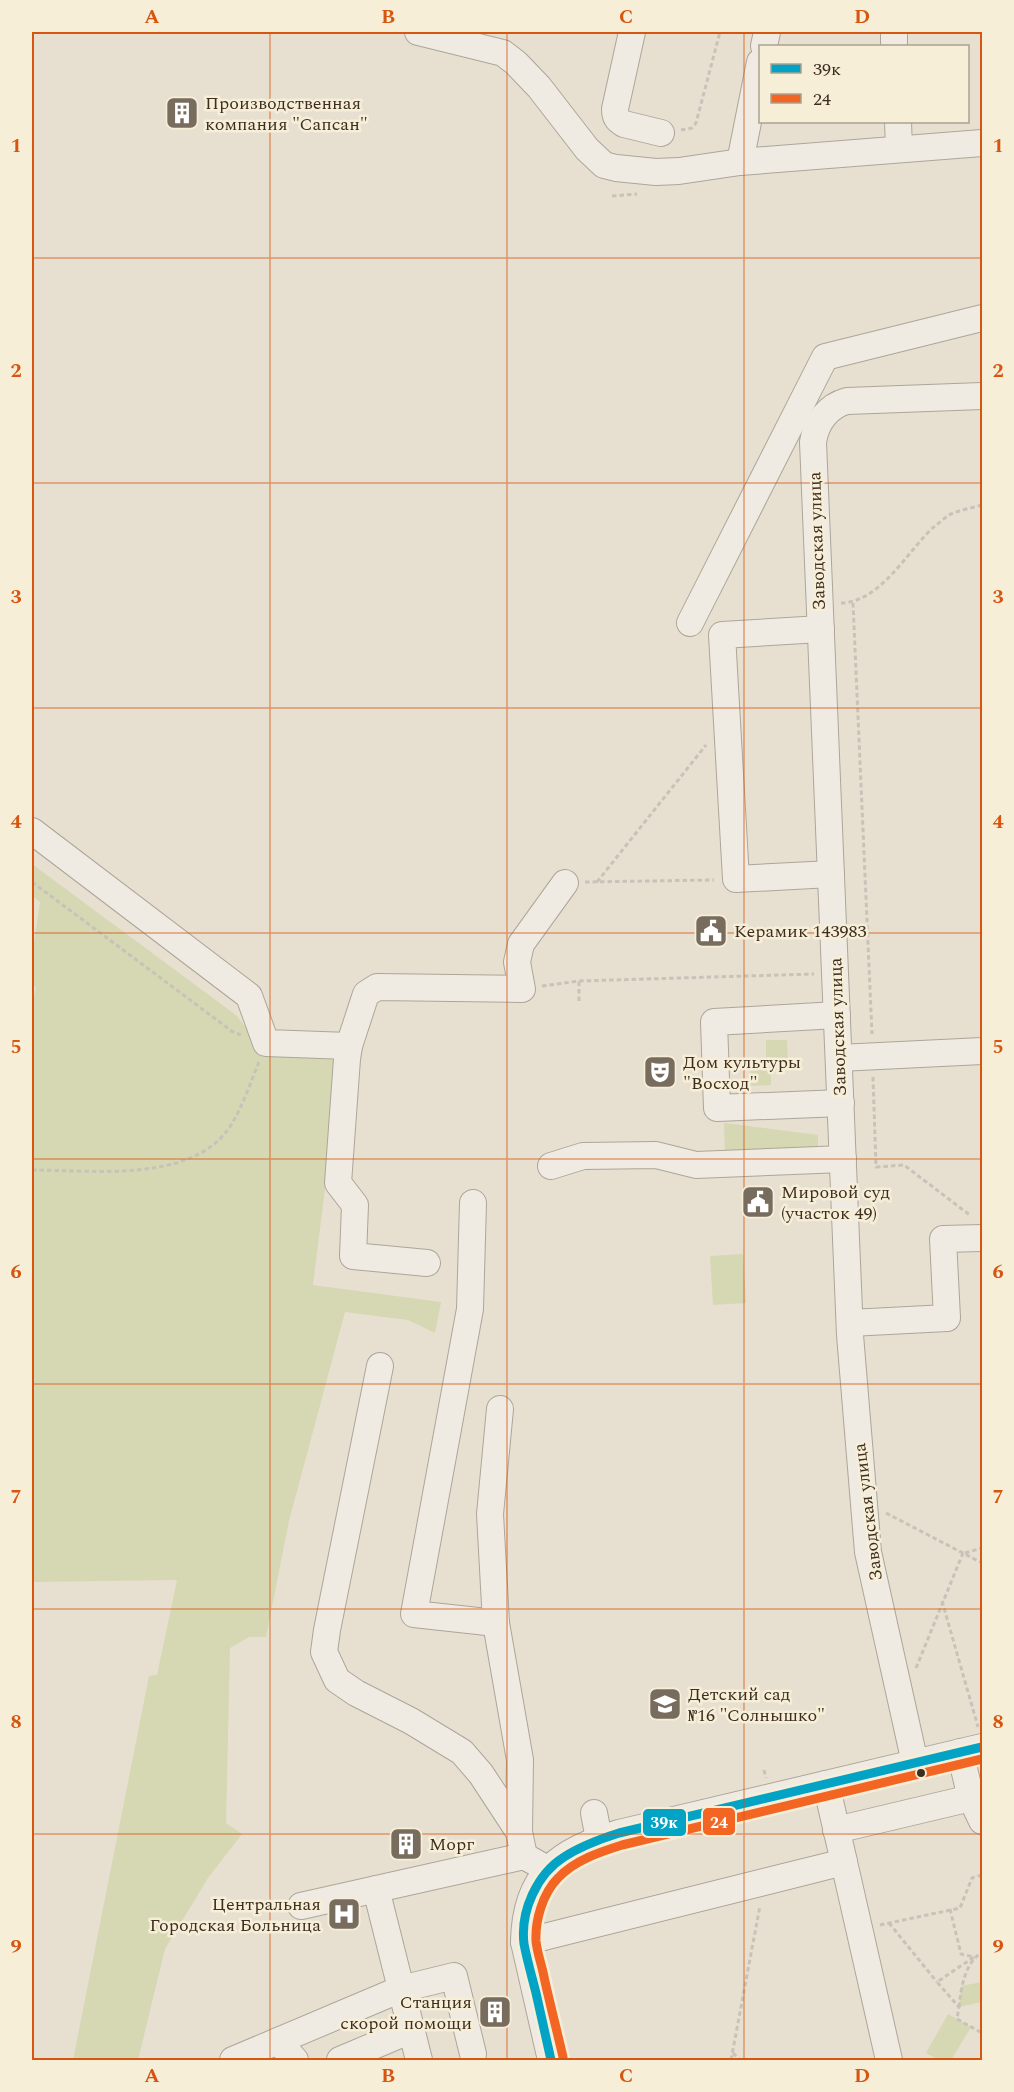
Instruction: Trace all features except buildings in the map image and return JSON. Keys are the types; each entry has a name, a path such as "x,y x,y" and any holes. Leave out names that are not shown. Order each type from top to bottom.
{"street":[{"path":"418,32 506,42 516,63 539,87 586,149 604,165 616,168 656,172 740,162 982,143"},
{"path":"632,32 615,116 624,124 662,133"},
{"path":"740,162 759,67"},
{"path":"898,123 899,148"},
{"path":"690,623 825,357 982,318"},
{"name":"Заводская улица","path":"915,1763 868,1552 850,1323 813,442 814,433 824,415 831,408 847,400 982,396"},
{"path":"821,629 722,635 736,879 831,874"},
{"path":"32,831 249,996 266,1043 349,1046"},
{"path":"427,1263 353,1256 356,1205 338,1183 349,1046 366,994 377,987 522,989 517,962 521,944 565,883"},
{"path":"837,1015 714,1022 717,1108 841,1103"},
{"path":"839,1058 982,1051"},
{"path":"551,1166 583,1156 656,1155 696,1165 843,1159"},
{"path":"473,1203 470,1309 414,1614 495,1623"},
{"path":"850,1323 947,1318 943,1239 978,1228"},
{"path":"380,1366 324,1652 337,1680 462,1752 481,1774 522,1844 548,1869"},
{"path":"500,1409 490,1514 495,1623 520,1760 522,1844"},
{"path":"551,2061 524,1942 527,1909 533,1893 548,1869 569,1852 599,1839 915,1763 974,1745 977,1809 836,1830"},
{"path":"826,1784 889,2061"},
{"path":"594,1813 599,1839"},
{"path":"302,1906 376,1889 522,1844"},
{"path":"524,1942 844,1862"},
{"path":"376,1889 419,2061"},
{"path":"233,2061 401,1989 454,1976 473,2054"},
{"path":"340,2061 411,2030"},
{"path":"278,2041 295,2061"}],"path":[{"path":"662,133 692,128 696,123 720,32"},
{"path":"820,604 853,603 881,585 904,563 924,536 950,514 982,506"},
{"path":"853,603 872,1034"},
{"path":"597,882 727,718"},
{"path":"565,883 736,879"},
{"path":"32,882 233,1032 266,1043 230,1126 204,1153 169,1166 133,1170 32,1170"},
{"path":"522,989 579,981 835,973"},
{"path":"579,981 579,1001"},
{"path":"873,1074 876,1167 904,1166 978,1228"},
{"path":"864,1501 982,1563"},
{"path":"963,1553 982,1548"},
{"path":"913,1675 963,1553"},
{"path":"942,1600 974,1745"},
{"path":"859,1930 960,1908 972,1878 982,1875"},
{"path":"731,2061 765,1882"},
{"path":"950,1909 961,1953 974,1957"},
{"path":"889,1923 958,2007"},
{"path":"937,1982 982,1952"},
{"path":"974,1957 961,1986 957,2019 982,2033"},
{"path":"733,2053 740,2061"}],"green space":[{"path":"32,864 236,1015 266,1053 335,1058 328,1165 313,1285 441,1302 435,1333 408,1320 345,1312 289,1521 266,1637 249,1637 230,1648 226,1823 242,1834 208,1878 165,1949 138,2060 73,2060 149,1676 157,1675 177,1580 32,1582 32,1006 36,987 32,985 32,956 40,902 32,896"},
{"path":"766,1040 787,1040 788,1063 771,1063 771,1085 751,1086 750,1063 766,1062"},
{"path":"724,1123 818,1135 818,1149 725,1153"},
{"path":"743,1254 746,1303 713,1305 710,1256"},
{"path":"982,1982 982,2002 959,2007 961,1986"},
{"path":"948,2014 971,2027 951,2060 939,2060 926,2053"}],"transit line":[{"name":"39к","path":"551,2060 525,1950 523,1931 532,1894 554,1864 577,1849 619,1833 982,1747"},
{"name":"24","path":"563,2057 537,1950 536,1933 541,1907 548,1891 572,1866 622,1845 982,1759"}],"place":[{"name":"Производственная компания \"Сапсан\"","path":"182,113"},
{"name":"Керамик 143983","path":"711,931"},
{"name":"Дом культуры \"Восход\"","path":"660,1072"},
{"name":"Мировой суд (участок 49)","path":"758,1202"},
{"name":"Детский сад №16 \"Солнышко\"","path":"665,1704"},
{"name":"Морг","path":"406,1844"},
{"name":"Центральная Городская Больница","path":"344,1914"},
{"name":"Станция скорой помощи","path":"495,2012"}]}
